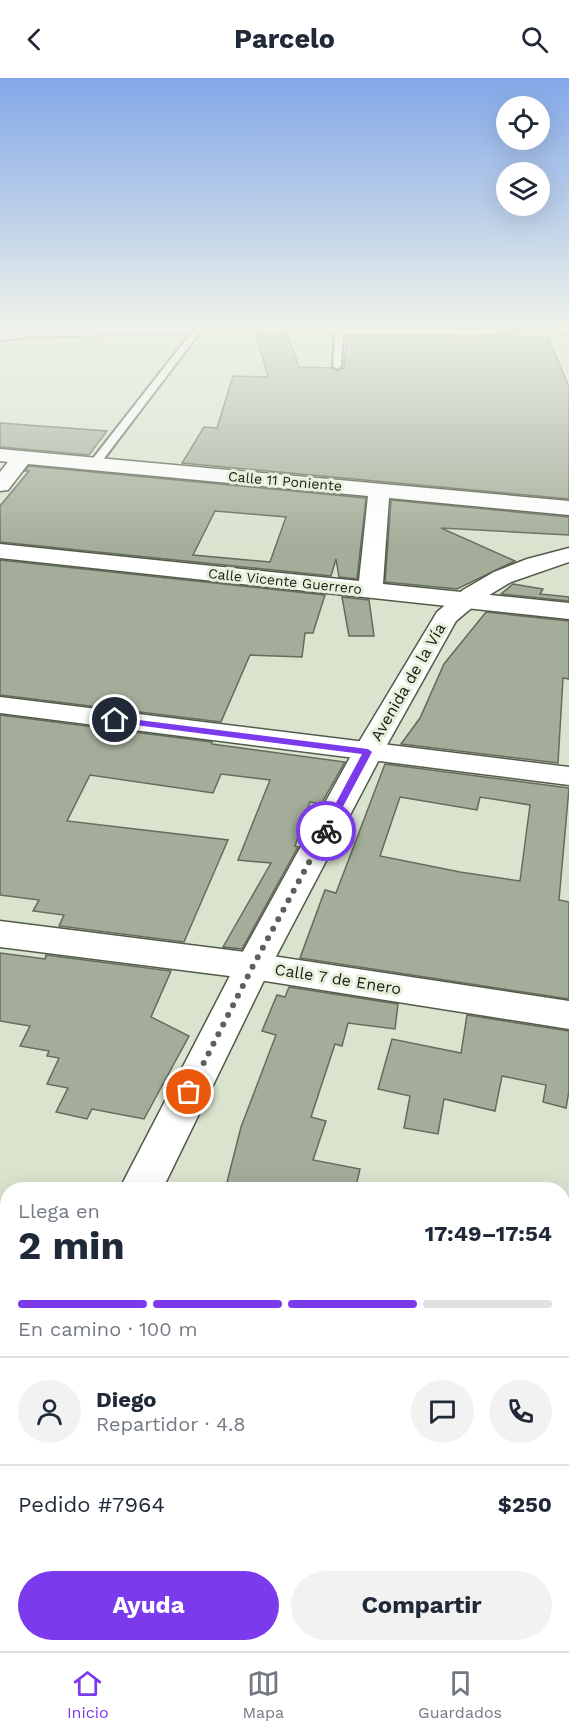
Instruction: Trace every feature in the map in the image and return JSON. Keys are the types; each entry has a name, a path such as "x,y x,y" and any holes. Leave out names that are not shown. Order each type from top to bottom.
{"street":[{"name":"Calle 11 Poniente","path":"0,455 569,508"},
{"path":"0,485 24,456"},
{"path":"370,589 379,490"},
{"name":"Calle Vicente Guerrero","path":"0,551 569,611"},
{"name":"Avenida de la Vía","path":"144,1182 253,966 368,752 446,617 463,599 506,576 569,555"},
{"path":"0,705 569,776"},
{"name":"Calle 7 de Enero","path":"0,934 253,966 569,1015"}],"lane":[{"path":"95,463 142,401"}],"building":[{"path":"225,401 569,401 569,499 182,463 204,427 217,428"},
{"path":"0,423 107,431 89,455 0,447"},
{"path":"29,466 366,498 357,579 339,577 336,559 331,576 0,542 0,506 29,471 25,471","holes":["215,511 286,517 270,562 193,555"]},
{"path":"391,500 569,517 569,535 441,528 515,561 457,589 385,582"},
{"path":"0,560 325,595 313,633 305,633 302,657 250,655 221,722 0,695"},
{"path":"513,584 543,589 540,594 569,597 569,601 501,594"},
{"path":"342,597 369,600 374,636 349,636"},
{"path":"486,612 569,621 569,679 563,678 558,763 401,744 420,718 444,664"},
{"path":"0,715 212,742 212,744 345,762 321,804 310,802 295,846 298,847 242,949 223,947 271,863 238,860 270,780 221,774 213,793 90,775 67,821 228,840 184,942 59,926 64,915 33,911 39,900 0,895"},
{"path":"385,764 569,788 559,900 569,902 569,999 300,958 325,890 336,893","holes":["400,797 477,810 480,797 530,805 520,881 380,856"]},
{"path":"0,953 45,959 46,955 171,971 151,1017 189,1036 144,1119 92,1109 87,1119 56,1112 68,1088 47,1084 59,1058 47,1056 49,1051 20,1046 30,1026 0,1021"},
{"path":"289,987 398,1004 395,1029 348,1023 342,1046 335,1044 311,1117 326,1121 313,1160 360,1169 357,1182 227,1182 241,1127 276,1035 262,1031 277,995 285,997"},
{"path":"467,1015 569,1031 569,1091 566,1108 543,1102 546,1085 502,1076 495,1111 444,1099 438,1134 404,1128 410,1096 378,1089 392,1039 461,1053"}],"way so far":[{"path":"189,1092 253,966 326,831"}],"route":[{"path":"115,720 368,752 326,831"}]}
